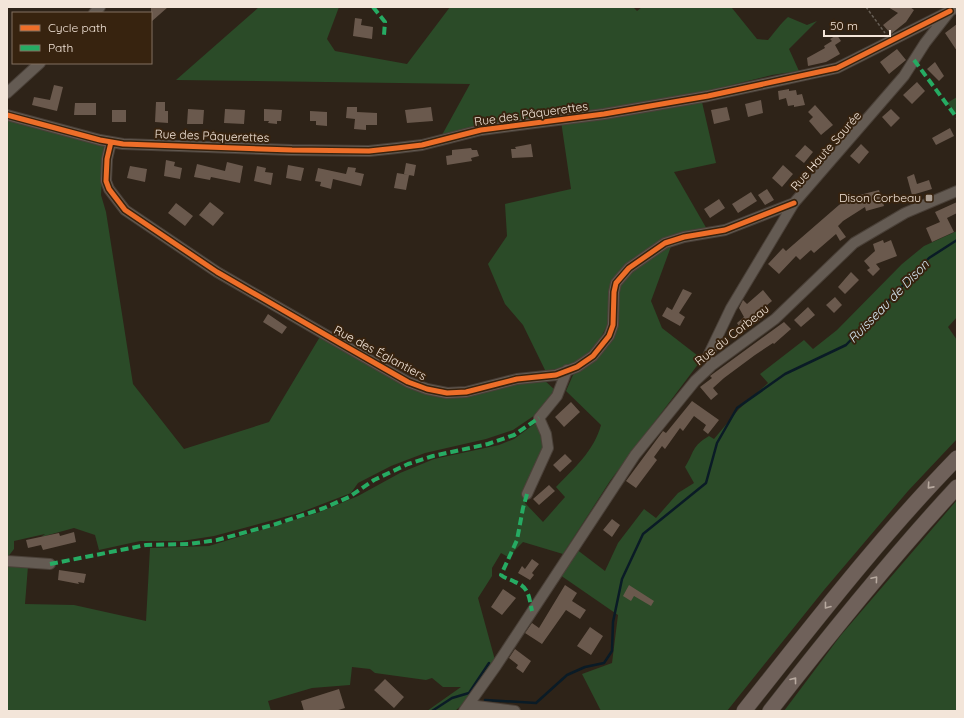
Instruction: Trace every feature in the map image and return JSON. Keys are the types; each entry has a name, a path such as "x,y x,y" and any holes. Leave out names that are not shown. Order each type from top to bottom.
{"highway":[{"path":"744,711 881,540 957,458"},
{"path":"770,711 853,605 905,544 957,487"}],"street":[{"name":"Rue des Pâquerettes","path":"7,115 111,142 292,150 368,151 398,148 422,145 481,130 604,114 708,96 837,68 892,42 953,9"},
{"name":"Rue Haute Saurée","path":"711,366 708,356 731,308 794,203 904,76 925,43 953,9"},
{"path":"7,94 39,64"},
{"name":"Rue des Églantiers","path":"111,142 107,159 106,181 108,189 125,210 217,272 408,382 427,389 447,393 466,392 517,379 556,374 577,367 593,356 609,336 613,325 614,292 616,283 629,268 664,243 684,237 725,230 794,203"},
{"name":"Rue du Corbeau","path":"466,708 496,666 635,455 695,381 711,366 775,319 854,243 905,213 957,191"},
{"path":"527,494 548,448 546,434 538,418 558,396 567,370"},
{"path":"7,561 50,564"},
{"path":"466,708 515,711"}],"path":[{"path":"866,7 892,42"}],"green space":[{"path":"259,7 339,7 327,39 335,51 407,64 450,7 633,7 637,11 642,7 732,8 757,39 768,40 788,17 807,25 817,21 789,49 799,71 772,75 691,95 442,135 470,84 176,80"},
{"path":"957,97 957,115 947,103"},
{"path":"702,102 716,163 674,172 708,231 669,237 615,276 609,320 599,339 584,356 576,362 556,370 545,370 523,325 505,304 488,264 507,236 505,204 571,189 561,121"},
{"path":"7,119 104,144 101,195 106,212 133,384 184,449 269,422 321,335 447,397 525,380 543,379 555,390 535,415 513,430 486,439 425,453 391,466 358,483 351,493 299,513 214,536 182,541 140,541 99,550 95,535 74,528 41,537 45,534 14,541 14,549 7,558"},
{"path":"957,231 957,317 948,327 957,340 957,439 908,491 824,590 727,711 601,711 582,674 612,663 618,615 560,575 576,549 605,571 618,543 644,509 656,518 678,493 694,483 685,467 696,446 709,436 714,439 739,409 768,383 760,374 804,340 813,349 837,330 902,264 924,246"},
{"path":"673,241 651,301 662,328 702,359 610,481 563,554 523,542 508,557 501,553 492,568 492,576 478,598 495,660 463,704 455,711 427,711 461,687 443,687 432,678 426,680 375,673 370,669 352,667 350,685 312,688 268,701 271,711 7,711 7,565 28,566 25,604 74,605 146,621 150,548 209,546 320,512 358,496 400,473 434,459 499,445 514,439 537,422 545,440 530,493 525,503 543,522 565,497 556,487 583,459 594,443 601,425 566,391 573,375 604,347 617,287 628,272"},
{"path":"957,500 957,711 784,711 841,635"}],"building":[{"path":"151,7 168,7 152,21"},
{"path":"888,7 910,7 914,10 906,22 891,34 883,25 898,13"},
{"path":"355,18 362,19 361,25 373,27 372,39 353,36"},
{"path":"957,24 957,51 945,33"},
{"path":"837,35 841,41 835,45 840,54 826,62 808,66 807,58 825,48 824,46 832,41 830,39"},
{"path":"897,49 906,60 889,74 880,62"},
{"path":"935,62 944,76 939,81 927,69"},
{"path":"917,82 925,91 912,104 903,95"},
{"path":"54,85 63,87 57,111 32,105 34,97 50,100"},
{"path":"789,89 789,91 796,90 797,95 802,94 805,105 794,107 794,105 788,106 786,98 779,100 778,91"},
{"path":"761,100 763,113 748,117 745,104"},
{"path":"156,102 165,102 165,111 168,111 168,123 155,122"},
{"path":"75,103 96,103 96,115 74,115"},
{"path":"815,105 833,125 821,135 809,121 813,117 808,112"},
{"path":"347,107 357,107 357,112 377,113 377,125 366,125 366,130 354,129 355,119 346,118"},
{"path":"431,107 433,121 407,123 405,110"},
{"path":"727,107 730,120 714,124 711,110"},
{"path":"188,109 204,110 203,124 187,124"},
{"path":"225,109 245,110 244,124 224,123"},
{"path":"264,109 282,110 281,121 277,121 277,124 264,121"},
{"path":"891,109 900,118 891,127 882,117"},
{"path":"112,110 126,110 126,122 112,122"},
{"path":"310,111 327,112 327,126 316,125 316,121 310,121"},
{"path":"950,128 954,136 936,145 932,138"},
{"path":"531,144 533,157 512,158 511,149 516,149 515,147"},
{"path":"861,144 869,152 859,164 850,156"},
{"path":"805,145 813,152 804,163 795,156"},
{"path":"471,148 472,150 477,150 479,156 471,158 472,161 447,165 446,156 452,155 452,150"},
{"path":"166,160 175,162 174,166 182,168 180,179 164,176"},
{"path":"227,162 243,166 240,183 211,177 210,180 194,177 197,164 225,171"},
{"path":"406,163 416,165 414,176 404,174"},
{"path":"288,165 304,168 301,181 286,178"},
{"path":"783,165 793,174 782,187 772,178"},
{"path":"130,166 147,169 145,182 127,178"},
{"path":"257,166 266,168 265,172 273,173 271,185 254,181"},
{"path":"348,167 356,168 355,172 364,174 361,186 333,179 331,189 320,186 321,182 315,181 318,168 346,174"},
{"path":"397,173 409,175 406,190 394,188"},
{"path":"914,174 917,184 929,180 932,189 912,195 907,177"},
{"path":"767,189 774,200 765,205 758,195"},
{"path":"879,190 884,206 866,211 865,207 843,221 838,226 846,237 840,241 836,234 814,253 811,250 800,260 796,256 779,274 768,264 783,248 786,251 839,205 852,197"},
{"path":"751,192 757,201 738,213 732,204"},
{"path":"719,199 725,208 710,218 704,209"},
{"path":"210,202 224,213 213,226 199,215"},
{"path":"957,202 957,213 947,218 954,232 932,242 926,228 940,222 935,212"},
{"path":"176,203 193,216 185,226 168,213"},
{"path":"883,240 884,243 891,240 897,256 876,264 880,269 873,276 867,270 870,268 864,261 875,251 873,244"},
{"path":"851,272 859,280 845,294 838,287"},
{"path":"683,289 692,293 679,313 685,317 680,326 662,316 667,307 672,310"},
{"path":"763,290 772,301 756,314 760,320 743,332 737,323 744,317 739,308 743,300 747,304"},
{"path":"835,297 842,305 834,313 826,305"},
{"path":"808,307 815,315 801,327 794,320"},
{"path":"268,314 287,327 282,334 263,322"},
{"path":"784,322 791,329 774,344 773,343 755,355 724,378 713,388 718,394 711,400 700,387 712,378 710,376"},
{"path":"692,401 719,420 708,434 703,430 706,425 694,416 683,431 680,428 665,449 662,446 654,457 657,460 636,488 626,481 663,431 666,433"},
{"path":"571,402 580,412 564,427 555,417"},
{"path":"565,454 572,461 560,472 553,465"},
{"path":"549,485 555,491 539,505 533,499"},
{"path":"612,519 620,525 612,537 603,530"},
{"path":"74,532 76,542 43,550 41,545 28,548 26,540 59,533 60,536"},
{"path":"532,559 539,564 532,573 534,575 530,580 518,573 522,566 525,569"},
{"path":"59,570 86,574 84,583 78,582 79,584 58,580"},
{"path":"565,585 577,593 572,601 586,610 580,619 566,610 542,644 525,633 532,623 539,628"},
{"path":"629,585 654,601 651,606 634,596 631,601 623,596"},
{"path":"503,589 516,598 502,615 491,607"},
{"path":"590,627 603,636 591,655 577,646"},
{"path":"515,649 531,661 523,673 516,668 518,665 509,658"},
{"path":"385,679 404,697 394,708 374,690"},
{"path":"339,689 345,708 335,711 304,711 301,701"}],"waterway":[{"name":"Ruisseau de Dison","path":"485,700 536,703 567,675 585,667 604,663 612,651 613,622 622,579 643,534 706,483 717,443 737,408 785,374 846,345 929,258 957,240"},
{"path":"432,711 452,698 469,693 489,663"}],"marked path":[{"path":"373,7 385,22 384,35"},
{"path":"914,60 957,118"},
{"path":"50,564 146,545 189,544 217,540 276,524 324,508 349,497 374,480 408,464 433,456 488,444 514,435 539,418"},
{"path":"527,494 517,540 501,575 520,584 526,590 532,611"}],"cycle path":[{"path":"7,115 100,140 123,144 292,150 369,151 397,148 422,145 481,130 604,114 708,96 837,68 950,11"},
{"path":"111,142 107,159 106,181 109,189 125,210 217,272 408,382 427,389 447,393 466,392 517,379 556,375 577,367 593,356 609,336 613,325 614,292 616,283 629,268 665,243 684,237 725,230 794,203"}],"place":[{"name":"Dison Corbeau","path":"929,198"}]}
